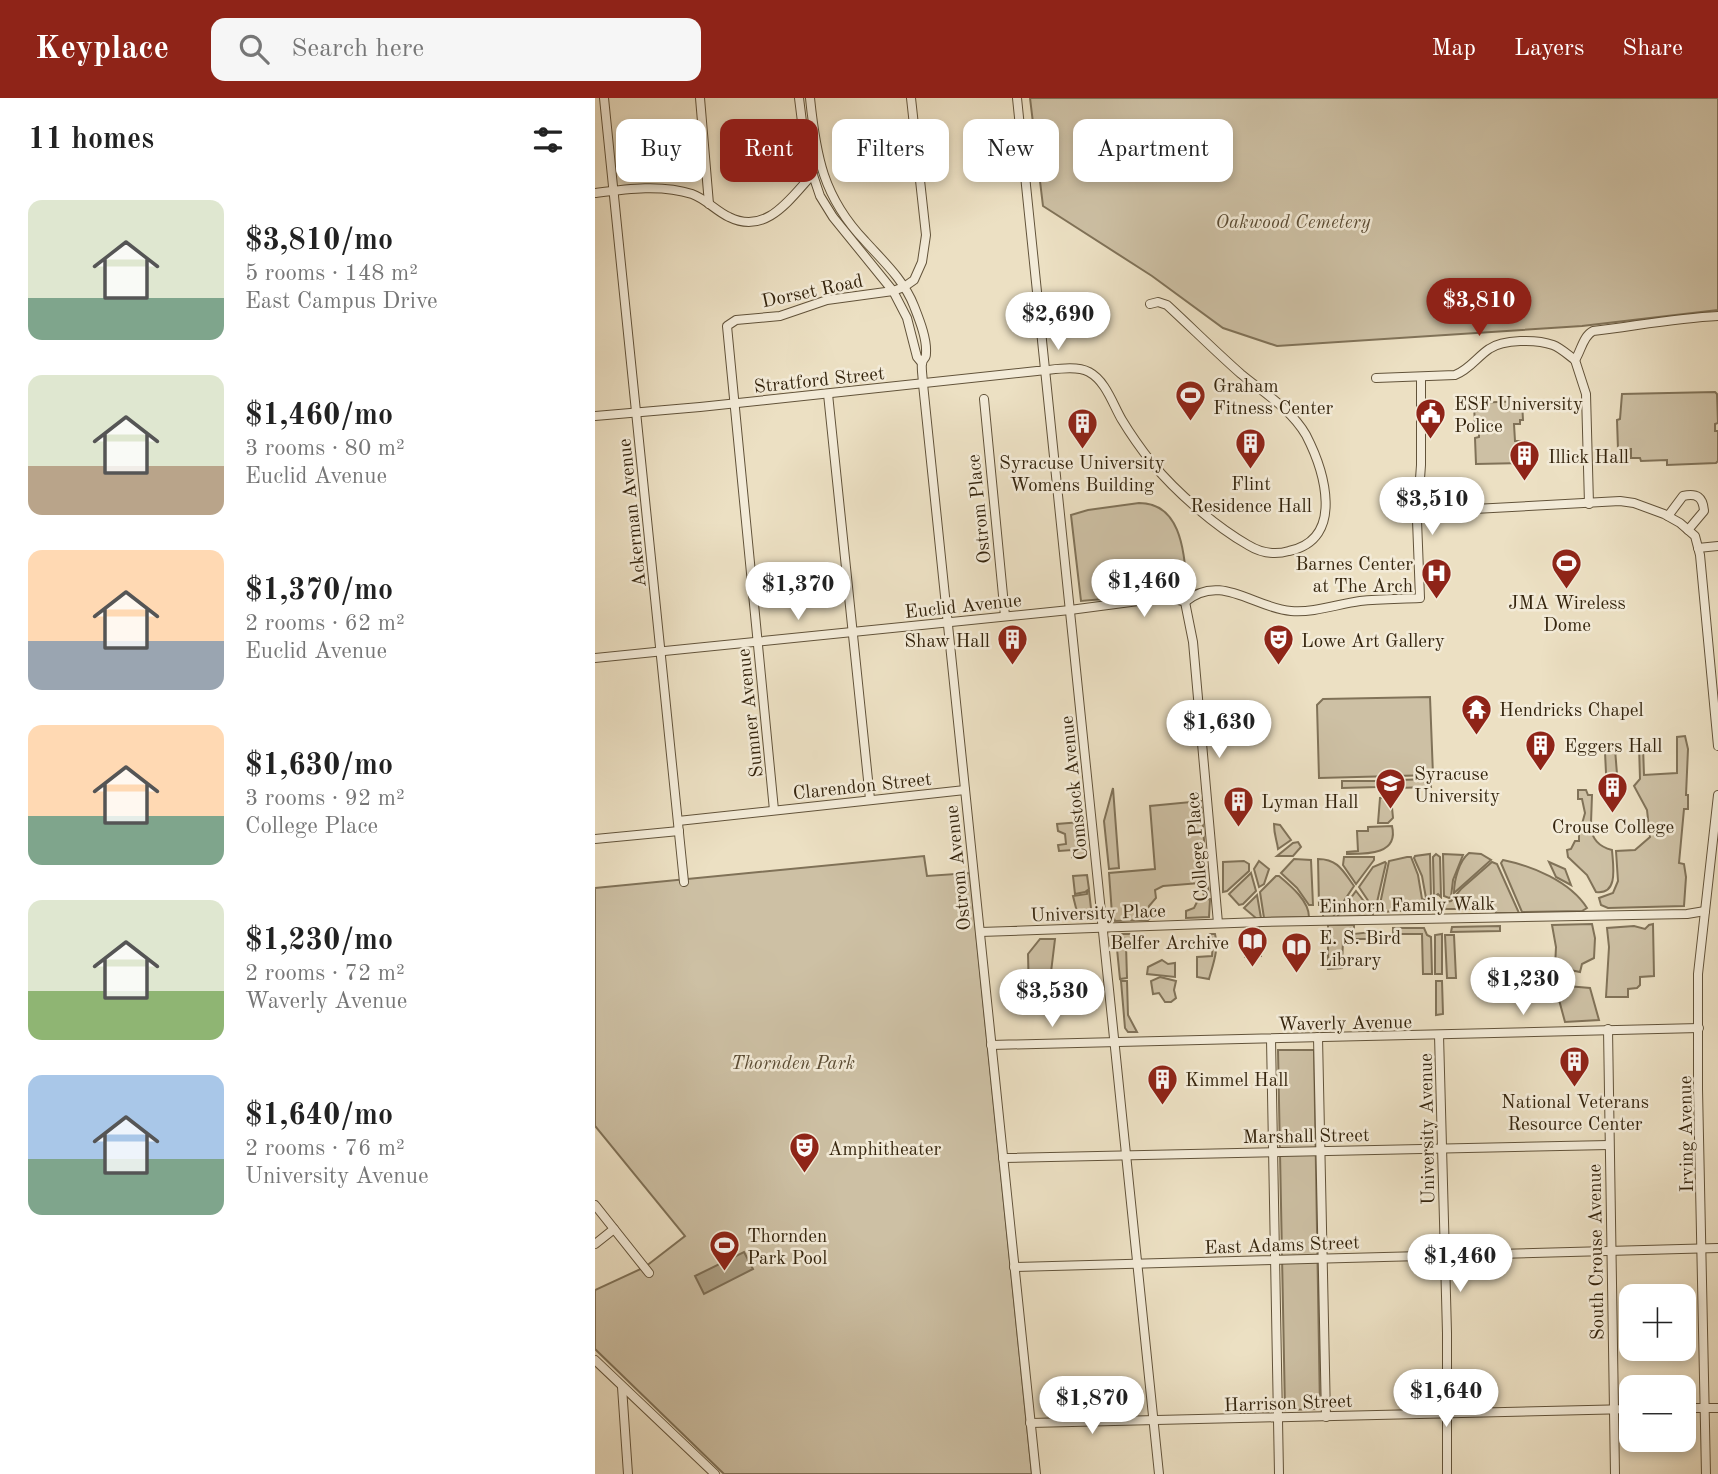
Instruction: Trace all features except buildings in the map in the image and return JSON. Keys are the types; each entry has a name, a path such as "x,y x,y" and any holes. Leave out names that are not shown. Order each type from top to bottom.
{"street":[{"name":"Ackerman Avenue","path":"604,98 684,882"},
{"path":"700,98 709,204"},
{"path":"799,98 802,119"},
{"path":"810,98 820,167 828,188 846,219 884,261 913,303 926,354 922,363"},
{"path":"904,287 914,280 923,257 926,235 912,98"},
{"name":"Comstock Avenue","path":"1017,98 1159,1474"},
{"path":"595,193 654,188 681,191 695,195 734,220 742,222 762,219 781,210 805,182"},
{"path":"815,182 833,217 893,292 907,318 917,356 922,363"},
{"name":"Dorset Road","path":"734,404 727,337 727,326 730,323 780,316 827,300 893,292 904,287"},
{"name":"Stratford Street","path":"595,416 1046,371 1084,371 1098,379 1120,417 1153,464 1230,534 1251,547 1266,552 1282,553 1303,546 1323,524 1326,506 1321,471 1304,432 1278,403 1241,374 1167,306 1158,302 1150,304"},
{"path":"1575,360 1585,338 1593,331 1691,317 1718,316"},
{"path":"1376,378 1455,375 1463,372 1487,350 1500,343 1553,345 1575,360 1586,394 1589,504"},
{"name":"Ostrom Avenue","path":"922,363 1036,1474"},
{"path":"1421,377 1419,509 1620,501 1634,503 1668,516 1696,539 1718,746"},
{"path":"828,394 870,799"},
{"name":"Ostrom Place","path":"983,398 1005,616"},
{"name":"Sumner Avenue","path":"734,404 775,810"},
{"path":"1668,516 1683,496 1693,494 1699,497 1703,502 1704,512 1688,530"},
{"name":"Euclid Avenue","path":"595,658 1125,604 1182,601 1197,593 1214,589 1223,589 1265,605 1292,611 1381,599 1420,598 1417,520 1419,509"},
{"path":"1698,548 1718,546"},
{"name":"College Place","path":"1182,601 1194,653 1218,923"},
{"name":"Clarendon Street","path":"678,821 965,790"},
{"name":"Irving Avenue","path":"1706,1474 1698,970 1718,794"},
{"path":"595,839 679,831"},
{"name":"Einhorn Family Walk","path":"1218,923 1687,914 1705,911"},
{"name":"University Place","path":"979,932 1218,923"},
{"name":"Waverly Avenue","path":"991,1045 1699,1028"},
{"name":"South Crouse Avenue","path":"1608,1030 1615,1474"},
{"name":"University Avenue","path":"1439,1035 1447,1474"},
{"path":"1318,1037 1326,1417"},
{"path":"1271,1039 1279,1474"},
{"name":"Marshall Street","path":"1003,1158 1609,1145"},
{"path":"595,1205 649,1273"},
{"path":"595,1244 614,1229"},
{"name":"East Adams Street","path":"1014,1267 1718,1248"},
{"path":"595,1360 715,1474"},
{"path":"622,1387 628,1474"},
{"path":"1696,1408 1718,1408"},
{"name":"Harrison Street","path":"1030,1423 1619,1409"}],"green space":[{"name":"Oakwood Cemetery","path":"1030,98 1718,98 1718,310 1582,326 1277,346 1223,328 1152,276 1043,206 1040,182 1059,182 1059,119 1033,119"},
{"path":"1715,392 1718,423 1715,424 1715,431 1718,431 1716,463 1667,465 1667,460 1641,461 1640,458 1631,458 1631,449 1618,449 1617,420 1620,419 1622,394"},
{"path":"1522,401 1523,420 1520,420 1520,424 1514,424 1515,441 1523,441 1524,463 1476,464 1475,438 1479,437 1479,429 1475,428 1474,403"},
{"path":"1139,503 1153,505 1164,511 1172,521 1182,546 1187,586 1145,590 1145,595 1138,596 1081,601 1071,515"},
{"path":"1430,697 1433,775 1319,778 1317,705 1323,699"},
{"path":"1685,736 1688,749 1688,809 1684,809 1679,863 1684,864 1686,877 1684,906 1608,908 1601,905 1599,898 1613,893 1618,881 1616,851 1635,850 1650,837 1647,810 1634,786 1640,779 1639,745 1643,746 1644,775 1677,773 1677,737"},
{"path":"1610,748 1615,749 1617,774 1612,778 1606,773 1605,752"},
{"path":"1430,779 1431,787 1397,788 1399,780"},
{"path":"1342,781 1376,781 1378,787 1342,788"},
{"path":"1113,788 1119,868 1109,869 1104,821"},
{"path":"1578,790 1586,790 1588,795 1592,795 1591,823 1582,824 1585,813 1582,799 1578,799"},
{"path":"1391,797 1393,818 1388,823 1378,823 1380,798"},
{"path":"1201,801 1207,878 1203,874 1199,876 1208,884 1209,895 1204,896 1200,883 1163,886 1155,890 1156,898 1149,906 1148,920 1115,921 1112,914 1109,873 1155,869 1150,806"},
{"path":"1081,822 1085,855 1072,857 1072,850 1059,851 1058,845 1066,844 1065,834 1058,831 1057,824"},
{"path":"1274,824 1280,825 1291,840 1278,849 1274,832"},
{"path":"1392,826 1393,836 1386,848 1371,853 1347,854 1358,851 1357,831 1368,831 1368,827"},
{"path":"1591,827 1597,842 1612,850 1613,878 1608,889 1603,892 1596,892 1587,875 1568,857 1567,850 1571,849 1575,841 1579,841 1579,828"},
{"path":"1298,842 1301,847 1293,856 1277,856 1293,843"},
{"path":"1469,853 1481,854 1491,860 1454,893 1458,871"},
{"path":"1430,854 1431,897 1426,898 1422,876 1414,858"},
{"path":"1436,854 1440,857 1441,897 1438,894 1434,897 1433,857"},
{"path":"1443,854 1463,855 1449,898 1444,896"},
{"name":"Thornden Park","path":"924,856 927,876 970,873 1032,1474 724,1474 595,1349 595,1290 645,1267 685,1236 595,1126 595,888"},
{"path":"1344,857 1374,857 1374,860 1356,884 1343,865"},
{"path":"1411,857 1418,875 1422,899 1430,902 1431,909 1382,912 1379,909 1389,861"},
{"path":"1294,859 1311,860 1313,905 1309,905 1297,888 1281,873"},
{"path":"1318,859 1335,864 1354,886 1333,917 1323,917 1323,905 1319,905"},
{"path":"1503,860 1549,876 1571,890 1587,908 1582,911 1522,912 1501,863"},
{"path":"1244,861 1249,864 1249,871 1223,892 1223,862"},
{"path":"1259,861 1269,869 1264,884 1259,887 1254,869"},
{"path":"1385,862 1375,911 1359,887 1373,867"},
{"path":"1492,862 1497,864 1519,913 1496,913 1496,909 1445,909 1445,902 1451,901"},
{"path":"1549,862 1565,869 1571,885 1556,877"},
{"path":"1251,873 1256,891 1239,905 1229,894"},
{"path":"1087,875 1089,889 1075,894 1073,876"},
{"path":"1276,876 1299,894 1309,917 1264,918 1260,892"},
{"path":"1087,891 1092,917 1072,919 1072,915 1077,912 1073,896 1087,894"},
{"path":"1356,891 1373,916 1337,917"},
{"path":"1257,895 1261,918 1257,919 1244,908"},
{"path":"1210,899 1209,917 1186,918 1186,911 1194,908 1198,900"},
{"path":"1592,924 1595,938 1594,958 1582,964 1580,972 1555,967 1556,947 1552,925"},
{"path":"1653,924 1654,976 1640,977 1640,985 1637,988 1628,989 1628,997 1606,997 1609,947 1607,928 1634,926 1645,929"},
{"path":"1328,925 1354,925 1354,934 1381,931 1382,939 1343,939 1342,968 1328,969"},
{"path":"1246,926 1259,926 1261,956 1245,957 1250,954"},
{"path":"1500,926 1500,931 1451,932 1452,927"},
{"path":"1393,928 1424,928 1431,937 1432,974 1423,974 1422,934 1398,934 1393,937"},
{"path":"1122,934 1135,934 1135,944 1126,945 1127,978 1120,979 1116,939"},
{"path":"1210,934 1215,934 1216,946 1209,979 1197,977 1197,957 1212,956 1213,942"},
{"path":"1442,934 1442,974 1435,974 1435,935"},
{"path":"1445,935 1454,935 1456,978 1447,978"},
{"path":"1040,939 1055,939 1048,997 1029,997 1028,954"},
{"path":"1162,960 1168,964 1175,963 1175,977 1147,974 1148,967"},
{"path":"1160,977 1176,981 1176,998 1171,1002 1165,1002 1159,993 1153,994 1151,981"},
{"path":"1121,981 1127,981 1128,1015 1137,1032 1128,1032 1125,1028"},
{"path":"1436,981 1442,981 1443,1014 1436,1015"},
{"path":"1555,985 1590,988 1599,1020 1565,1022"},
{"path":"1278,1050 1314,1050 1320,1409 1285,1410"}],"shaded area":[{"name":"Thornden Park Pool","path":"744,1252 753,1269 704,1294 695,1276"}],"place":[{"name":"Graham Fitness Center","path":"1190,423"},
{"name":"ESF University Police","path":"1431,441"},
{"name":"Syracuse University Womens Building","path":"1082,450"},
{"name":"Flint Residence Hall","path":"1251,471"},
{"name":"Illick Hall","path":"1525,483"},
{"name":"JMA Wireless Dome","path":"1567,590"},
{"name":"Barnes Center at The Arch","path":"1436,601"},
{"name":"Shaw Hall","path":"1013,667"},
{"name":"Lowe Art Gallery","path":"1278,667"},
{"name":"Hendricks Chapel","path":"1476,736"},
{"name":"Eggers Hall","path":"1541,772"},
{"name":"Syracuse University","path":"1391,811"},
{"name":"Crouse College","path":"1613,814"},
{"name":"Lyman Hall","path":"1238,828"},
{"name":"Belfer Archive","path":"1252,969"},
{"name":"E. S. Bird Library","path":"1296,975"},
{"name":"National Veterans Resource Center","path":"1575,1089"},
{"name":"Kimmel Hall","path":"1162,1106"},
{"name":"Amphitheater","path":"805,1175"},
{"name":"Thornden Park Pool","path":"724,1273"}]}
